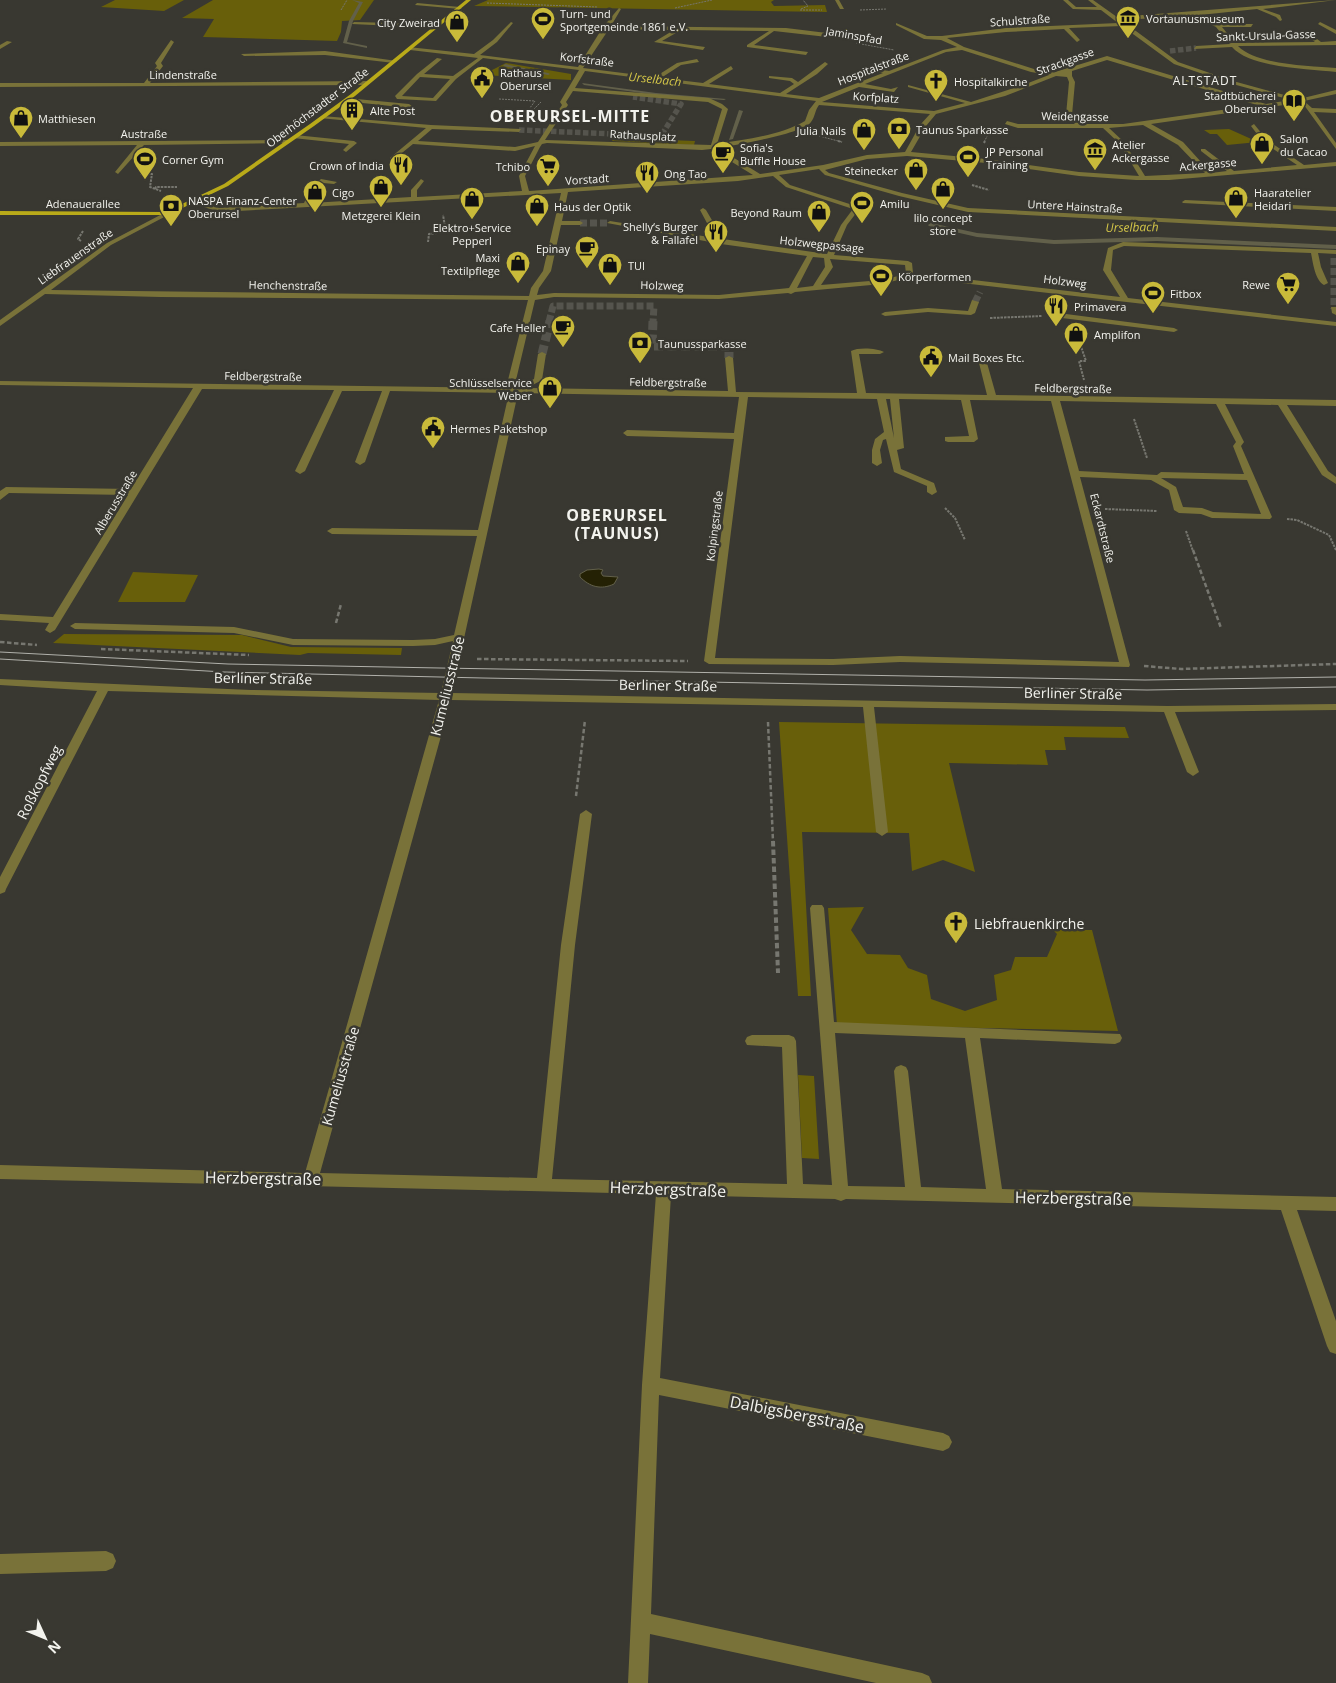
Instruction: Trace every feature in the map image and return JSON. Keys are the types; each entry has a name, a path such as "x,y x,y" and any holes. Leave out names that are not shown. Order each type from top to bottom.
{"main road":[{"name":"Oberhöchstadter Straße","path":"166,214 226,185 322,118 469,0"},
{"name":"Adenauerallee","path":"0,213 166,214"}],"street":[{"path":"837,0 842,8"},
{"path":"1064,0 1076,8 1102,9"},
{"path":"1090,0 1176,63 1209,75 1306,104 1333,136 1336,147"},
{"path":"1322,0 1336,7"},
{"path":"1116,19 1195,14 1334,0"},
{"path":"417,4 460,8"},
{"path":"1257,8 1278,16 1280,20"},
{"path":"526,193 522,176 533,153 565,105 563,102 582,71 580,68 619,9"},
{"path":"1195,14 1218,26 1238,50 1266,62 1336,70"},
{"path":"354,23 437,26"},
{"path":"476,55 495,41 511,23"},
{"path":"1320,23 1336,32"},
{"path":"898,24 926,38 942,38 962,48 1033,71 1053,75 1069,73 1072,82 1069,115 1078,124"},
{"name":"Schulstraße","path":"942,38 954,35 1123,24"},
{"path":"1218,26 1251,25"},
{"path":"803,32 811,26"},
{"path":"606,27 772,30 836,36 845,30"},
{"path":"1065,27 1077,40"},
{"path":"680,28 657,42 703,48"},
{"path":"772,30 772,32 749,46 806,53"},
{"path":"1305,32 1321,44"},
{"path":"0,47 9,42"},
{"path":"146,84 160,66 158,63 171,42"},
{"name":"Sankt-Ursula-Gasse","path":"1196,48 1233,45 1336,43"},
{"name":"Korfstraße","path":"410,48 657,78 818,101"},
{"name":"Hospitalstraße","path":"818,101 945,51 962,48"},
{"path":"1160,51 1170,50"},
{"path":"244,54 325,53 394,61"},
{"path":"439,60 419,75 396,98 434,100 454,78 483,56"},
{"name":"Strackgasse","path":"1069,73 1107,58 1266,106"},
{"path":"657,78 679,64 697,61"},
{"path":"782,95 796,83 815,76 825,64"},
{"path":"866,67 889,73"},
{"path":"704,85 731,68"},
{"path":"419,75 454,78"},
{"name":"Strackgasse","path":"934,113 973,104 1053,75"},
{"path":"772,77 792,80 796,83"},
{"path":"969,83 983,79 1023,87"},
{"name":"Lindenstraße","path":"0,85 366,83"},
{"path":"858,85 892,91 896,88"},
{"path":"910,86 973,104"},
{"path":"571,89 633,97"},
{"path":"597,92 611,91 709,100 720,105 724,110 713,147"},
{"path":"1327,96 1336,92"},
{"path":"1327,96 1336,98"},
{"name":"Weidengasse","path":"1007,123 1018,126 1078,124 1105,127 1327,96"},
{"path":"346,100 416,107"},
{"path":"713,147 794,129 808,122 812,110 818,101"},
{"name":"Korfplatz","path":"818,101 934,113"},
{"path":"563,102 574,103"},
{"path":"1310,110 1336,111"},
{"path":"907,154 923,125 934,113"},
{"path":"322,118 431,127 519,130"},
{"path":"496,128 502,120"},
{"name":"Weidengasse","path":"1144,123 1167,133 1184,145 1209,174"},
{"path":"384,132 395,124"},
{"path":"1254,126 1264,140 1302,166"},
{"path":"392,159 431,127"},
{"path":"1105,127 1122,144 1140,178 1142,186"},
{"path":"295,137 354,143 346,150"},
{"name":"Rathausplatz","path":"412,142 515,149 542,141 713,147"},
{"name":"Austraße","path":"0,144 288,142"},
{"path":"118,172 142,143"},
{"path":"713,147 761,177"},
{"path":"1203,150 1232,172"},
{"name":"Vorstadt","path":"192,202 219,210 565,191 761,177 822,167 861,158 907,154"},
{"name":"Ackergasse","path":"907,154 986,161 1079,174 1140,178 1336,164"},
{"name":"Untere Hainstraße","path":"822,167 822,170 827,174 859,184 968,210 1336,229"},
{"path":"775,175 788,186 856,208 844,225 829,258 830,266 815,289"},
{"path":"414,199 414,190 421,180"},
{"path":"307,204 314,188 321,181 334,182"},
{"name":"Kumeliusstraße","path":"311,1179 446,696 514,391 512,380 535,288 547,271 565,191"},
{"path":"1185,202 1336,209"},
{"path":"703,210 721,242"},
{"name":"Liebfrauenstraße","path":"0,324 109,244 166,214"},
{"path":"557,223 580,223"},
{"name":"Holzwegpassage","path":"610,224 811,256 908,263 910,275"},
{"path":"1125,299 1107,270 1110,250 1124,244 1314,251 1334,254"},
{"path":"1159,244 1162,256"},
{"path":"1314,251 1317,267 1324,283"},
{"path":"791,292 811,256"},
{"name":"Holzweg","path":"532,298 554,296 719,297 791,292 882,282 910,275 1336,324"},
{"path":"980,292 984,283"},
{"name":"Henchenstraße","path":"44,292 532,298"},
{"path":"1065,302 1067,293"},
{"path":"885,314 928,310 970,313 975,302"},
{"path":"1062,314 1077,318 1174,330"},
{"path":"862,396 854,351 880,352"},
{"path":"514,391 538,380 542,354"},
{"path":"729,358 732,394"},
{"path":"983,363 992,398"},
{"name":"Feldbergstraße","path":"0,383 1336,403"},
{"name":"Alberusstraße","path":"50,630 199,386"},
{"path":"300,471 339,388"},
{"path":"360,462 388,389"},
{"name":"Kolpingstraße","path":"709,661 744,394"},
{"path":"881,396 897,470 931,486 932,492"},
{"path":"894,396 900,448"},
{"path":"948,439 974,439 965,397"},
{"name":"Eckardtstraße","path":"1056,399 1125,665"},
{"path":"1076,474 1153,477 1173,488 1179,510 1202,511 1212,515 1267,517 1249,477 1238,446 1240,442 1220,401"},
{"path":"1281,402 1325,473 1336,481"},
{"path":"627,433 738,436"},
{"path":"877,463 876,450 879,439 888,434"},
{"path":"1162,475 1249,477"},
{"path":"0,497 6,490 134,492"},
{"path":"332,531 482,534"},
{"path":"0,618 56,620"},
{"path":"75,626 234,630 292,642 413,643 435,642 459,637"},
{"path":"709,661 833,662 900,659 1125,665"},
{"name":"Berliner Straße","path":"0,682 104,688 446,696 1168,709 1336,707"},
{"name":"Roßkopfweg","path":"0,889 104,688"},
{"path":"868,703 882,832"},
{"path":"1168,709 1193,772"},
{"path":"544,1185 568,945 586,814"},
{"path":"817,908 841,1194"},
{"path":"826,1027 1115,1038"},
{"path":"972,1034 995,1196"},
{"path":"752,1041 789,1041 795,1192"},
{"path":"901,1070 914,1195"},
{"name":"Herzbergstraße","path":"0,1172 841,1194 1336,1204"},
{"path":"638,1683 651,1385 664,1189"},
{"path":"1287,1203 1336,1346"},
{"name":"Dalbigsbergstraße","path":"651,1385 943,1442"},
{"path":"0,1564 106,1561"},
{"path":"641,1622 922,1683"}],"path":[{"path":"511,0 503,4 603,7"},
{"path":"672,8 712,0"},
{"path":"803,0 808,6 798,10 827,10"},
{"path":"857,10 894,9"},
{"name":"Jaminspfad","path":"857,43 926,58"},
{"path":"499,99 540,101 531,112 527,112 535,101"},
{"path":"150,187 161,191"},
{"path":"428,242 429,234 446,232 439,198"},
{"path":"970,313 976,318 1021,318 1062,314"},
{"path":"1077,318 1074,327 1086,361 1079,361 1086,388"},
{"path":"932,492 939,503 955,518 966,540"},
{"path":"1085,508 1179,510 1221,628"},
{"path":"1267,517 1297,520 1329,535 1336,550"},
{"path":"336,624 341,604"},
{"path":"455,659 709,661"},
{"path":"1125,665 1181,669 1336,664"},
{"path":"768,702 778,973"},
{"path":"585,719 575,804 586,814"}],"shaded area":[{"path":"115,0 184,0 164,11 101,7"},
{"path":"213,0 374,0 360,20 342,21 341,32 337,41 203,37 214,19 182,18"},
{"path":"488,0 774,0 771,2 774,6 825,5 827,12 474,6"},
{"path":"506,63 571,74 571,80 482,75"},
{"path":"1229,129 1258,142 1227,145 1217,134 1210,134 1204,130"},
{"path":"614,138 695,141 694,145 612,141"},
{"path":"587,570 603,570 601,573 603,576 618,577 614,584 600,587 588,583 580,577 580,574"},
{"path":"133,572 198,575 185,602 118,602"},
{"path":"64,634 242,635 291,647 402,648 401,655 308,653 300,655 53,643"},
{"path":"779,722 1125,727 1129,738 1064,737 1066,750 1045,750 1048,765 949,763 975,872 943,860 912,871 909,833 802,832 811,996 798,996"},
{"path":"864,907 851,930 867,954 900,955 908,968 927,975 931,999 965,1011 997,1000 994,975 1011,970 1015,957 1047,957 1057,934 1053,930 1092,930 1118,1031 837,1025 828,908"},
{"path":"798,1075 814,1076 819,1159 802,1158"}],"waterway":[{"name":"Urselbach","path":"354,0 361,2 351,21 345,43 366,47"},
{"name":"Urselbach","path":"505,65 548,74"},
{"name":"Urselbach","path":"584,84 656,94 724,99"},
{"name":"Urselbach","path":"731,139 741,111"},
{"name":"Urselbach","path":"931,225 977,235 1054,242 1157,239 1336,247"}],"tunnel":[{"path":"1170,51 1196,48"},
{"path":"519,130 661,136 681,104 633,97"},
{"path":"580,223 610,223"},
{"path":"1334,258 1334,309"},
{"path":"975,302 980,292"},
{"path":"1063,312 1065,302"},
{"path":"549,322 553,306 654,306 653,322"},
{"path":"542,354 550,321"},
{"path":"653,321 652,346 729,346 729,358"}],"tram line":[{"path":"0,652 228,664 440,668 1145,680 1336,677"},
{"path":"0,659 224,672 483,678 1147,690 1336,687"}],"place":[{"name":"Vortaunusmuseum","path":"1128,39"},
{"name":"Turn- und Sportgemeinde 1861 e.V.","path":"543,40"},
{"name":"City Zweirad","path":"457,43"},
{"name":"Rathaus Oberursel","path":"482,99"},
{"name":"Hospitalkirche","path":"936,102"},
{"name":"Stadtbücherei Oberursel","path":"1294,122"},
{"name":"Alte Post","path":"352,131"},
{"name":"Matthiesen","path":"21,139"},
{"name":"Taunus Sparkasse","path":"899,150"},
{"name":"Julia Nails","path":"864,151"},
{"name":"Salon du Cacao","path":"1262,165"},
{"name":"Atelier Ackergasse","path":"1095,171"},
{"name":"Sofia's Buffle House","path":"723,174"},
{"name":"JP Personal Training","path":"968,178"},
{"name":"Corner Gym","path":"145,180"},
{"name":"Crown of India","path":"401,186"},
{"name":"Tchibo","path":"548,187"},
{"name":"Steinecker","path":"916,191"},
{"name":"Ong Tao","path":"647,194"},
{"name":"Metzgerei Klein","path":"381,208"},
{"name":"lilo concept store","path":"943,210"},
{"name":"Cigo","path":"315,213"},
{"name":"Haaratelier Heidari","path":"1236,219"},
{"name":"Elektro+Service Pepperl","path":"472,220"},
{"name":"Amilu","path":"862,224"},
{"name":"NASPA Finanz-Center Oberursel","path":"171,227"},
{"name":"Haus der Optik","path":"537,227"},
{"name":"Beyond Raum","path":"819,233"},
{"name":"Shelly‘s Burger & Fallafel","path":"716,253"},
{"name":"Epinay","path":"587,269"},
{"name":"Maxi Textilpflege","path":"518,284"},
{"name":"TUI","path":"610,286"},
{"name":"Körperformen","path":"881,297"},
{"name":"Rewe","path":"1288,305"},
{"name":"Fitbox","path":"1153,314"},
{"name":"Primavera","path":"1056,327"},
{"name":"Cafe Heller","path":"563,348"},
{"name":"Amplifon","path":"1076,355"},
{"name":"Taunussparkasse","path":"640,364"},
{"name":"Mail Boxes Etc.","path":"931,378"},
{"name":"Schlüsselservice Weber","path":"550,409"},
{"name":"Hermes Paketshop","path":"433,449"},
{"name":"Liebfrauenkirche","path":"956,944"}],"district":[{"name":"ALTSTADT","path":"1205,80"},
{"name":"OBERURSEL-MITTE","path":"570,116"},
{"name":"OBERURSEL (TAUNUS)","path":"617,524"}]}
